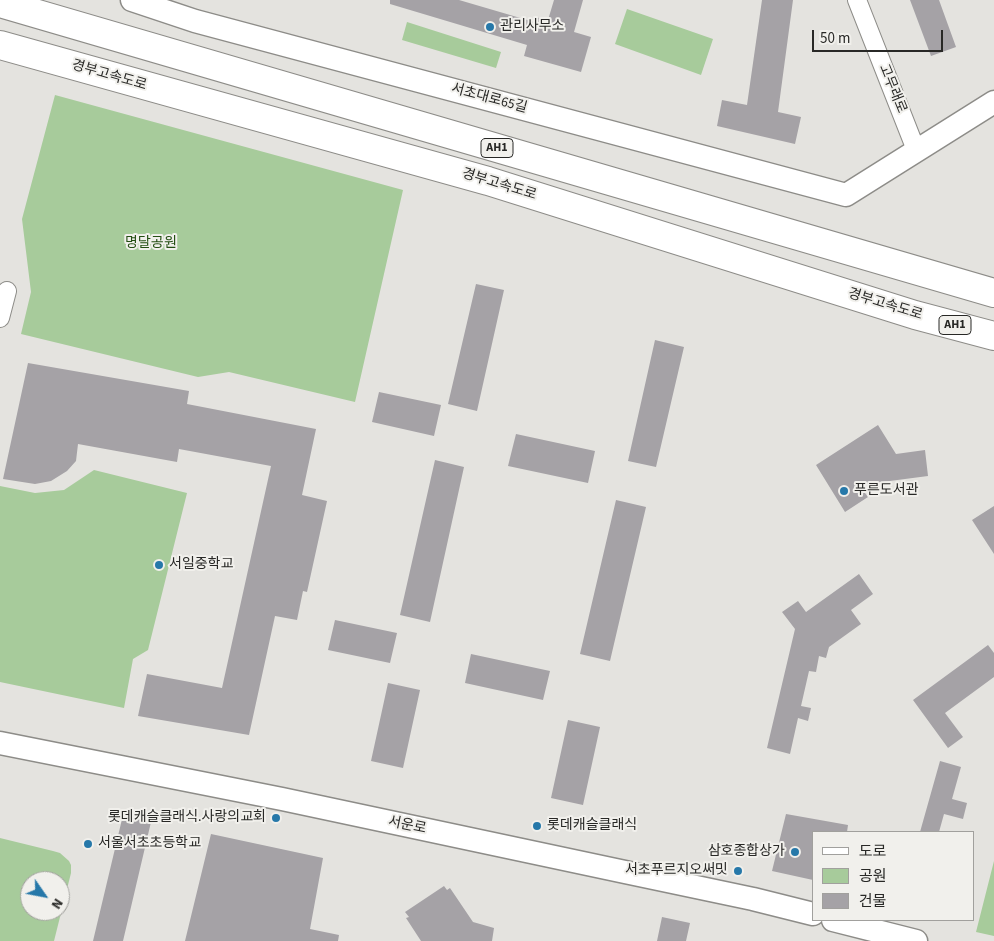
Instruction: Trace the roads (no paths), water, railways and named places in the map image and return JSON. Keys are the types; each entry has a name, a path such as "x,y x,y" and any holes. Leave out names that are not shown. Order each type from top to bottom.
{"highway":[{"name":"AH1","path":"0,3 994,293"},
{"name":"경부고속도로","path":"0,45 488,182 915,315 994,336"},
{"path":"915,315 994,344"}],"street":[{"name":"서초대로65길","path":"132,0 195,21 846,195 916,150"},
{"name":"고무래로","path":"857,0 916,150"},
{"path":"916,150 994,102"},
{"path":"0,318 7,290"},
{"name":"서운로","path":"0,743 272,797 753,899 812,914"},
{"path":"837,921 916,941"}],"place":[{"name":"관리사무소","path":"490,27"},
{"name":"푸른도서관","path":"844,491"},
{"name":"서일중학교","path":"159,565"},
{"name":"롯데캐슬클래식.사랑의교회","path":"276,818"},
{"name":"롯데캐슬클래식","path":"537,826"},
{"name":"서울서초초등학교","path":"88,844"},
{"name":"삼호종합상가","path":"795,852"},
{"name":"서초푸르지오써밋","path":"738,871"}],"park label":[{"name":"명달공원","path":"151,244"}]}
